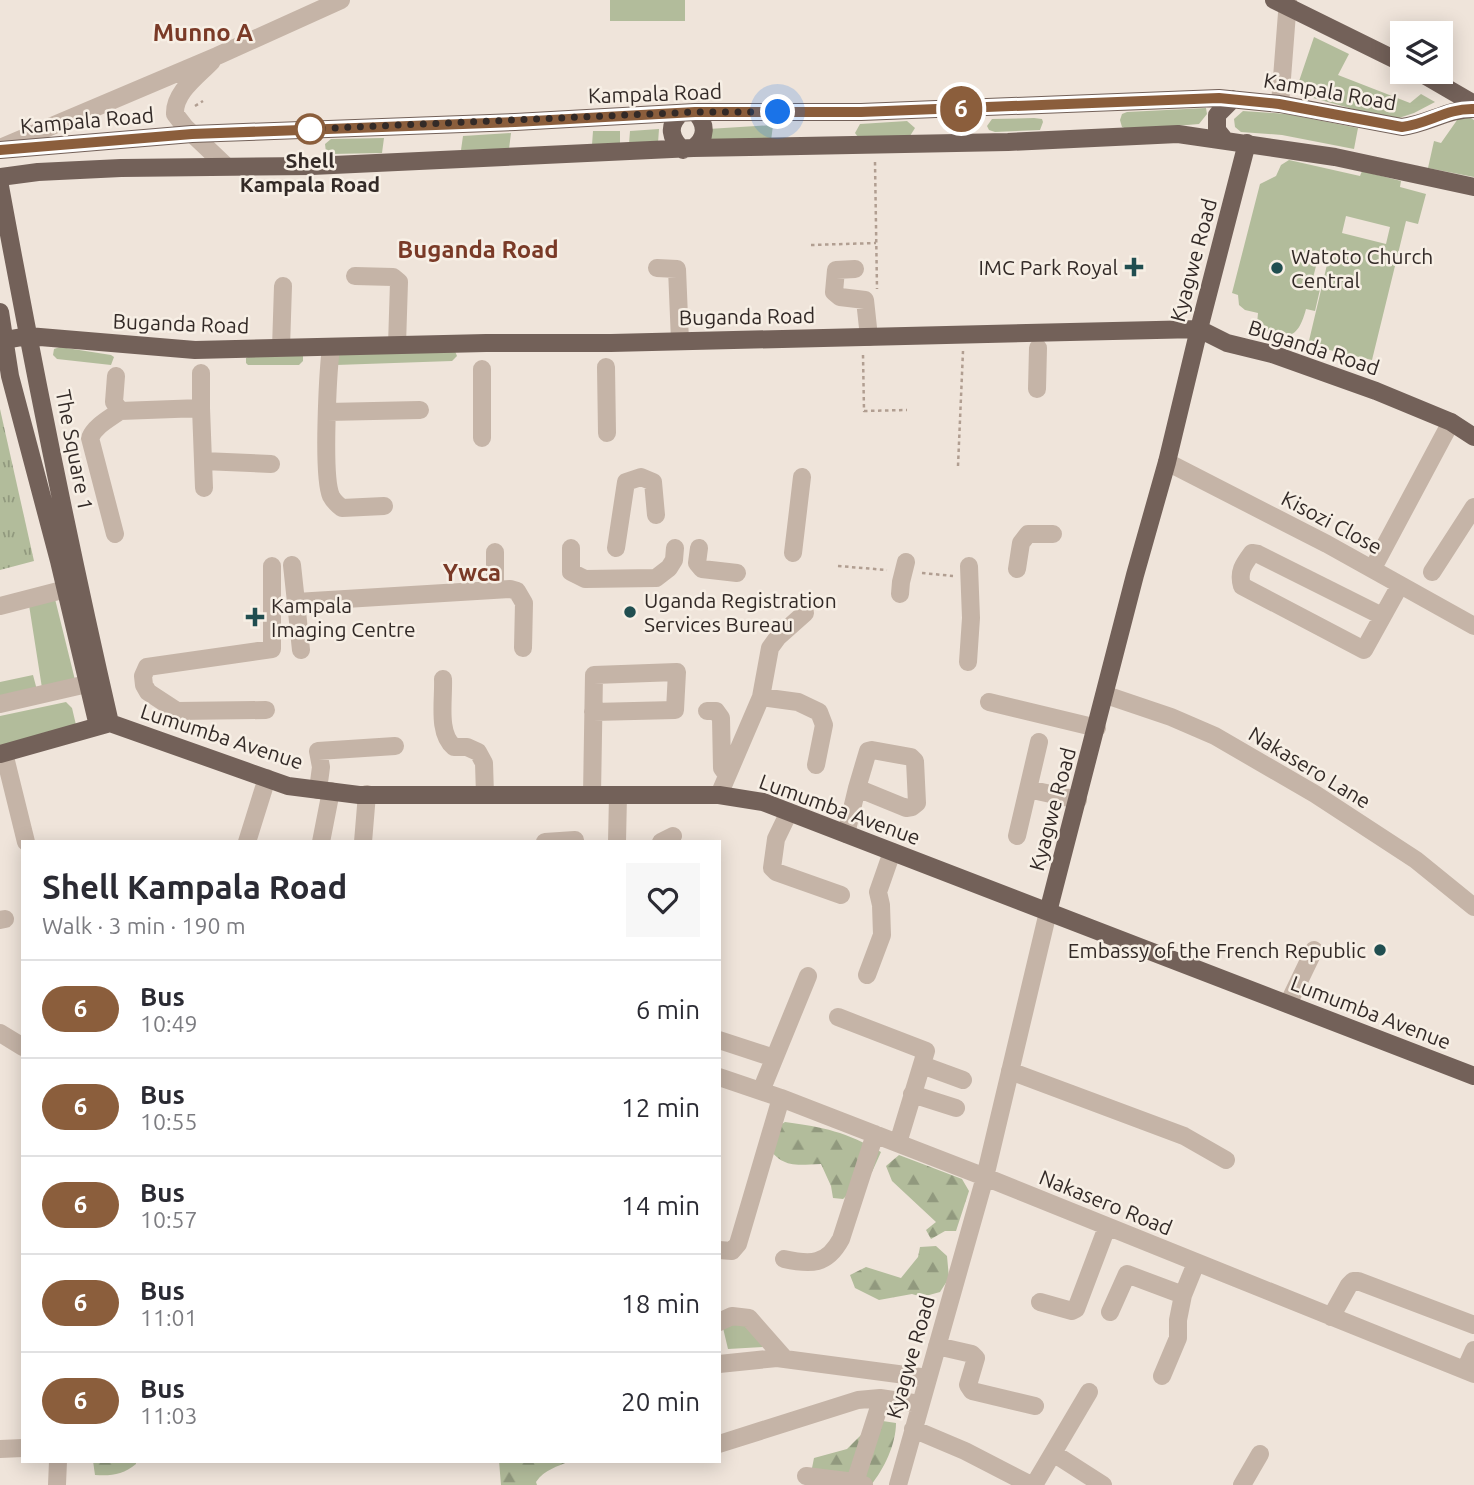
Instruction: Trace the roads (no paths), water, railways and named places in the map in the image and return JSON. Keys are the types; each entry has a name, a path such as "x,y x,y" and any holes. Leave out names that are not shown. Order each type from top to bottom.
{"main road":[{"path":"1282,2 1390,57"},
{"path":"1438,84 1474,107"},
{"path":"1225,140 1217,130 1217,115 1233,99"},
{"name":"Kampala Road","path":"0,149 192,134 688,113 861,112 1233,99 1279,104 1402,127 1452,110 1474,107"},
{"path":"688,113 704,124 705,131 703,138 688,149 675,142 671,130 672,123 688,113"},
{"path":"0,177 38,172 323,165 688,149 1008,142 1178,134 1335,157 1474,187"},
{"name":"Kyagwe Road","path":"1048,912 1167,462 1247,144"},
{"name":"The Square 1","path":"0,186 79,586 94,682"},
{"name":"The Square 1","path":"0,312 10,376 104,725"},
{"name":"Buganda Road","path":"3,341 28,336 195,350 1199,328 1227,343 1272,354 1376,391 1451,422 1474,437"},
{"path":"2,754 104,725"},
{"name":"Lumumba Avenue","path":"104,725 288,786 367,794 719,794 763,802 1474,1076"}],"street":[{"path":"0,149 341,0"},
{"path":"1279,104 1282,2"},
{"path":"217,56 183,91 176,103 175,114 226,166"},
{"path":"657,268 677,269 680,341"},
{"path":"855,269 836,270 834,292 840,297 865,300 869,337"},
{"path":"355,276 393,277 399,282 397,345"},
{"path":"281,348 283,286"},
{"path":"331,346 327,412 327,479 330,495 342,508 384,506"},
{"path":"1037,389 1038,348"},
{"path":"606,366 607,433"},
{"path":"482,369 482,438"},
{"path":"201,373 204,488"},
{"path":"116,376 114,402 120,411"},
{"path":"115,534 90,439 92,433 120,411 201,408"},
{"path":"327,412 420,410"},
{"path":"1373,568 1451,422"},
{"path":"203,461 271,464"},
{"name":"Kisozi Close","path":"1167,462 1373,568 1397,592 1474,626"},
{"path":"616,548 626,482 640,477 653,482 656,515"},
{"path":"793,553 802,477"},
{"path":"1432,572 1474,506"},
{"path":"1017,569 1023,538 1028,534 1053,534"},
{"path":"571,548 571,572 585,579 656,578 669,568 674,560 675,548"},
{"path":"699,548 697,563 702,569 737,573"},
{"path":"495,552 495,590"},
{"path":"1382,616 1258,554 1252,553 1242,566 1239,577 1242,586 1364,650 1397,592"},
{"path":"900,594 906,562"},
{"path":"292,565 301,650"},
{"path":"266,710 177,711 148,692 143,676 147,667 272,649 272,566"},
{"path":"968,662 971,618 969,566"},
{"path":"0,606 66,589"},
{"path":"296,603 510,589 517,591 524,603 523,648"},
{"path":"719,794 761,697 770,648 778,636 805,613"},
{"path":"592,794 593,712 594,674 677,672 675,710 593,712"},
{"path":"443,679 444,731 447,741 454,747 467,747 478,752 484,763 485,794"},
{"path":"0,704 94,682"},
{"name":"Nakasero Lane","path":"1106,695 1171,717 1215,736 1315,794 1416,860 1474,907"},
{"path":"761,697 798,702 819,712 824,725 816,765"},
{"path":"989,702 1097,728"},
{"path":"707,711 716,711 721,718 722,768 727,775"},
{"path":"1017,836 1039,743"},
{"path":"321,840 325,790 318,751 396,747"},
{"path":"2,754 25,840"},
{"path":"248,840 267,778"},
{"path":"846,834 857,788"},
{"path":"1028,789 1078,800"},
{"path":"363,840 367,794"},
{"path":"617,840 618,795"},
{"path":"789,812 776,839 772,868 776,872 841,895"},
{"path":"867,975 882,935 878,892 892,852"},
{"name":"Kyagwe Road","path":"898,1485 985,1177 1048,912"},
{"path":"1288,1004 1314,950"},
{"path":"761,1091 808,976"},
{"path":"838,1017 926,1051 898,1143"},
{"path":"0,1033 21,1046"},
{"path":"721,1041 774,1058"},
{"path":"922,1065 963,1080"},
{"path":"1010,1071 1184,1136 1226,1160"},
{"name":"Nakasero Road","path":"721,1078 985,1177 1469,1372"},
{"path":"912,1094 956,1108"},
{"path":"721,1250 732,1251 738,1244 781,1098"},
{"path":"784,1259 821,1262 834,1253 875,1134"},
{"path":"1040,1302 1072,1311 1076,1309 1107,1227"},
{"path":"1162,1376 1178,1338 1182,1295 1196,1263"},
{"path":"1110,1312 1127,1274 1182,1295"},
{"path":"1331,1317 1349,1285 1358,1281 1474,1325"},
{"path":"721,1321 732,1316 749,1318 785,1359"},
{"path":"937,1346 972,1354 976,1358 968,1385 972,1391 1035,1406"},
{"path":"1469,1372 1474,1350"},
{"path":"721,1364 785,1359 928,1378"},
{"path":"914,1429 1032,1485 1089,1392"},
{"path":"721,1443 858,1400 880,1398 920,1404"},
{"path":"806,1476 860,1483 880,1404"},
{"path":"0,1449 21,1448"},
{"path":"1053,1453 1103,1485"},
{"path":"1242,1485 1260,1454"},
{"path":"57,1485 58,1463"}],"place":[{"name":"Shell Kampala Road","path":"310,129"},
{"name":"IMC Park Royal","path":"1134,267"},
{"name":"Watoto Church Central","path":"1277,268"},
{"name":"Uganda Registration Services Bureau","path":"630,612"},
{"name":"Kampala Imaging Centre","path":"255,617"},
{"name":"Embassy of the French Republic","path":"1380,950"}],"district":[{"name":"Munno A","path":"203,32"},
{"name":"Buganda Road","path":"478,249"},
{"name":"Ywca","path":"472,572"}]}
